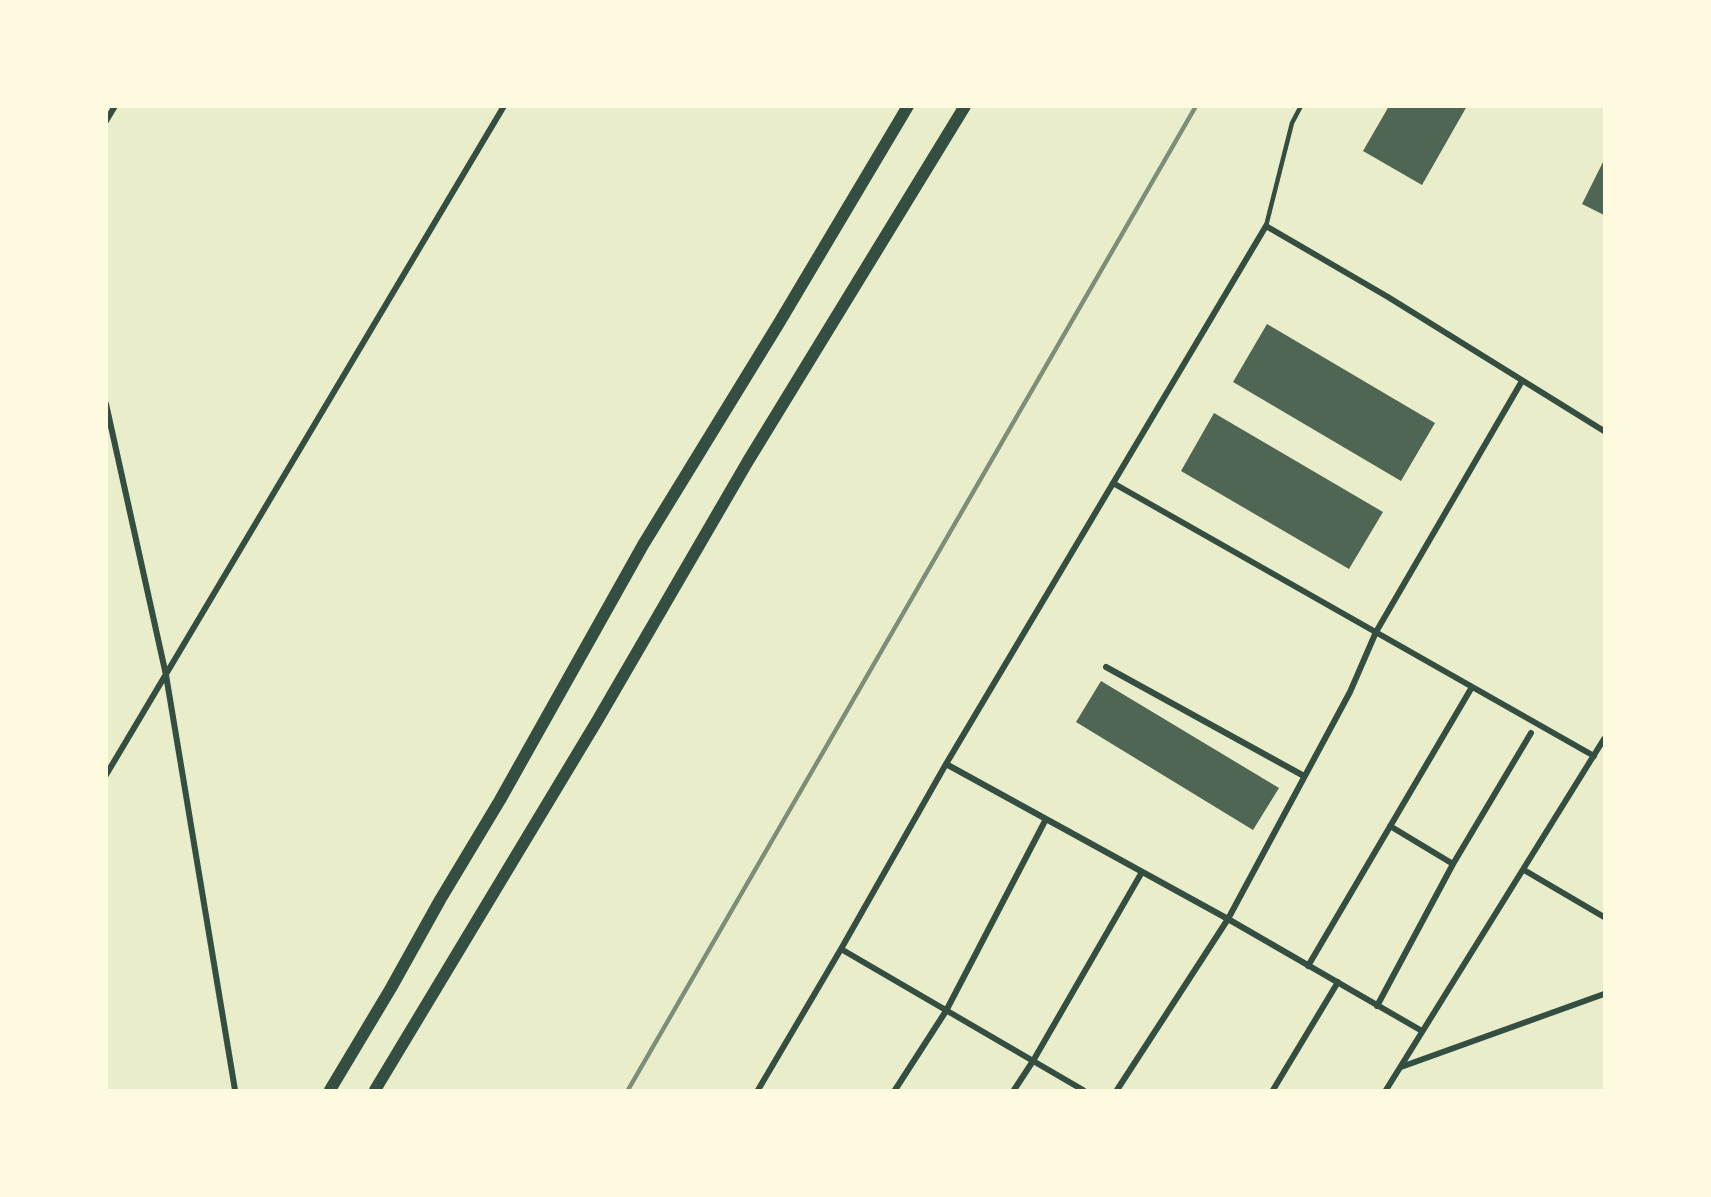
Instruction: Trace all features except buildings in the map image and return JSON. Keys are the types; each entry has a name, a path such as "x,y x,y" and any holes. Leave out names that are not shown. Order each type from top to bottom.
{"main road":[{"path":"330,1090 506,790 643,545 779,324 908,106"},
{"path":"375,1090 597,721 748,461 964,106"}],"street":[{"path":"106,121 115,106"},
{"path":"106,775 504,106"},
{"path":"758,1090 946,764 1266,226 1388,297 1605,431"},
{"path":"1117,1090 1227,919 1350,692 1376,632 1522,381"},
{"path":"106,404 166,675 235,1090"},
{"path":"1113,483 1594,756"},
{"path":"1106,667 1304,776"},
{"path":"1308,966 1472,687"},
{"path":"1377,1005 1453,864 1531,733"},
{"path":"1386,1090 1605,739"},
{"path":"946,764 1227,919 1422,1031"},
{"path":"895,1090 946,1011 1046,819"},
{"path":"1390,826 1453,864"},
{"path":"1524,870 1605,916"},
{"path":"1014,1090 1142,872"},
{"path":"841,949 1083,1090"},
{"path":"1273,1090 1338,982"},
{"path":"1400,1067 1605,994"}],"lane":[{"path":"1266,226 1292,123 1301,106"}],"railway":[{"path":"628,1090 1196,106"}]}
